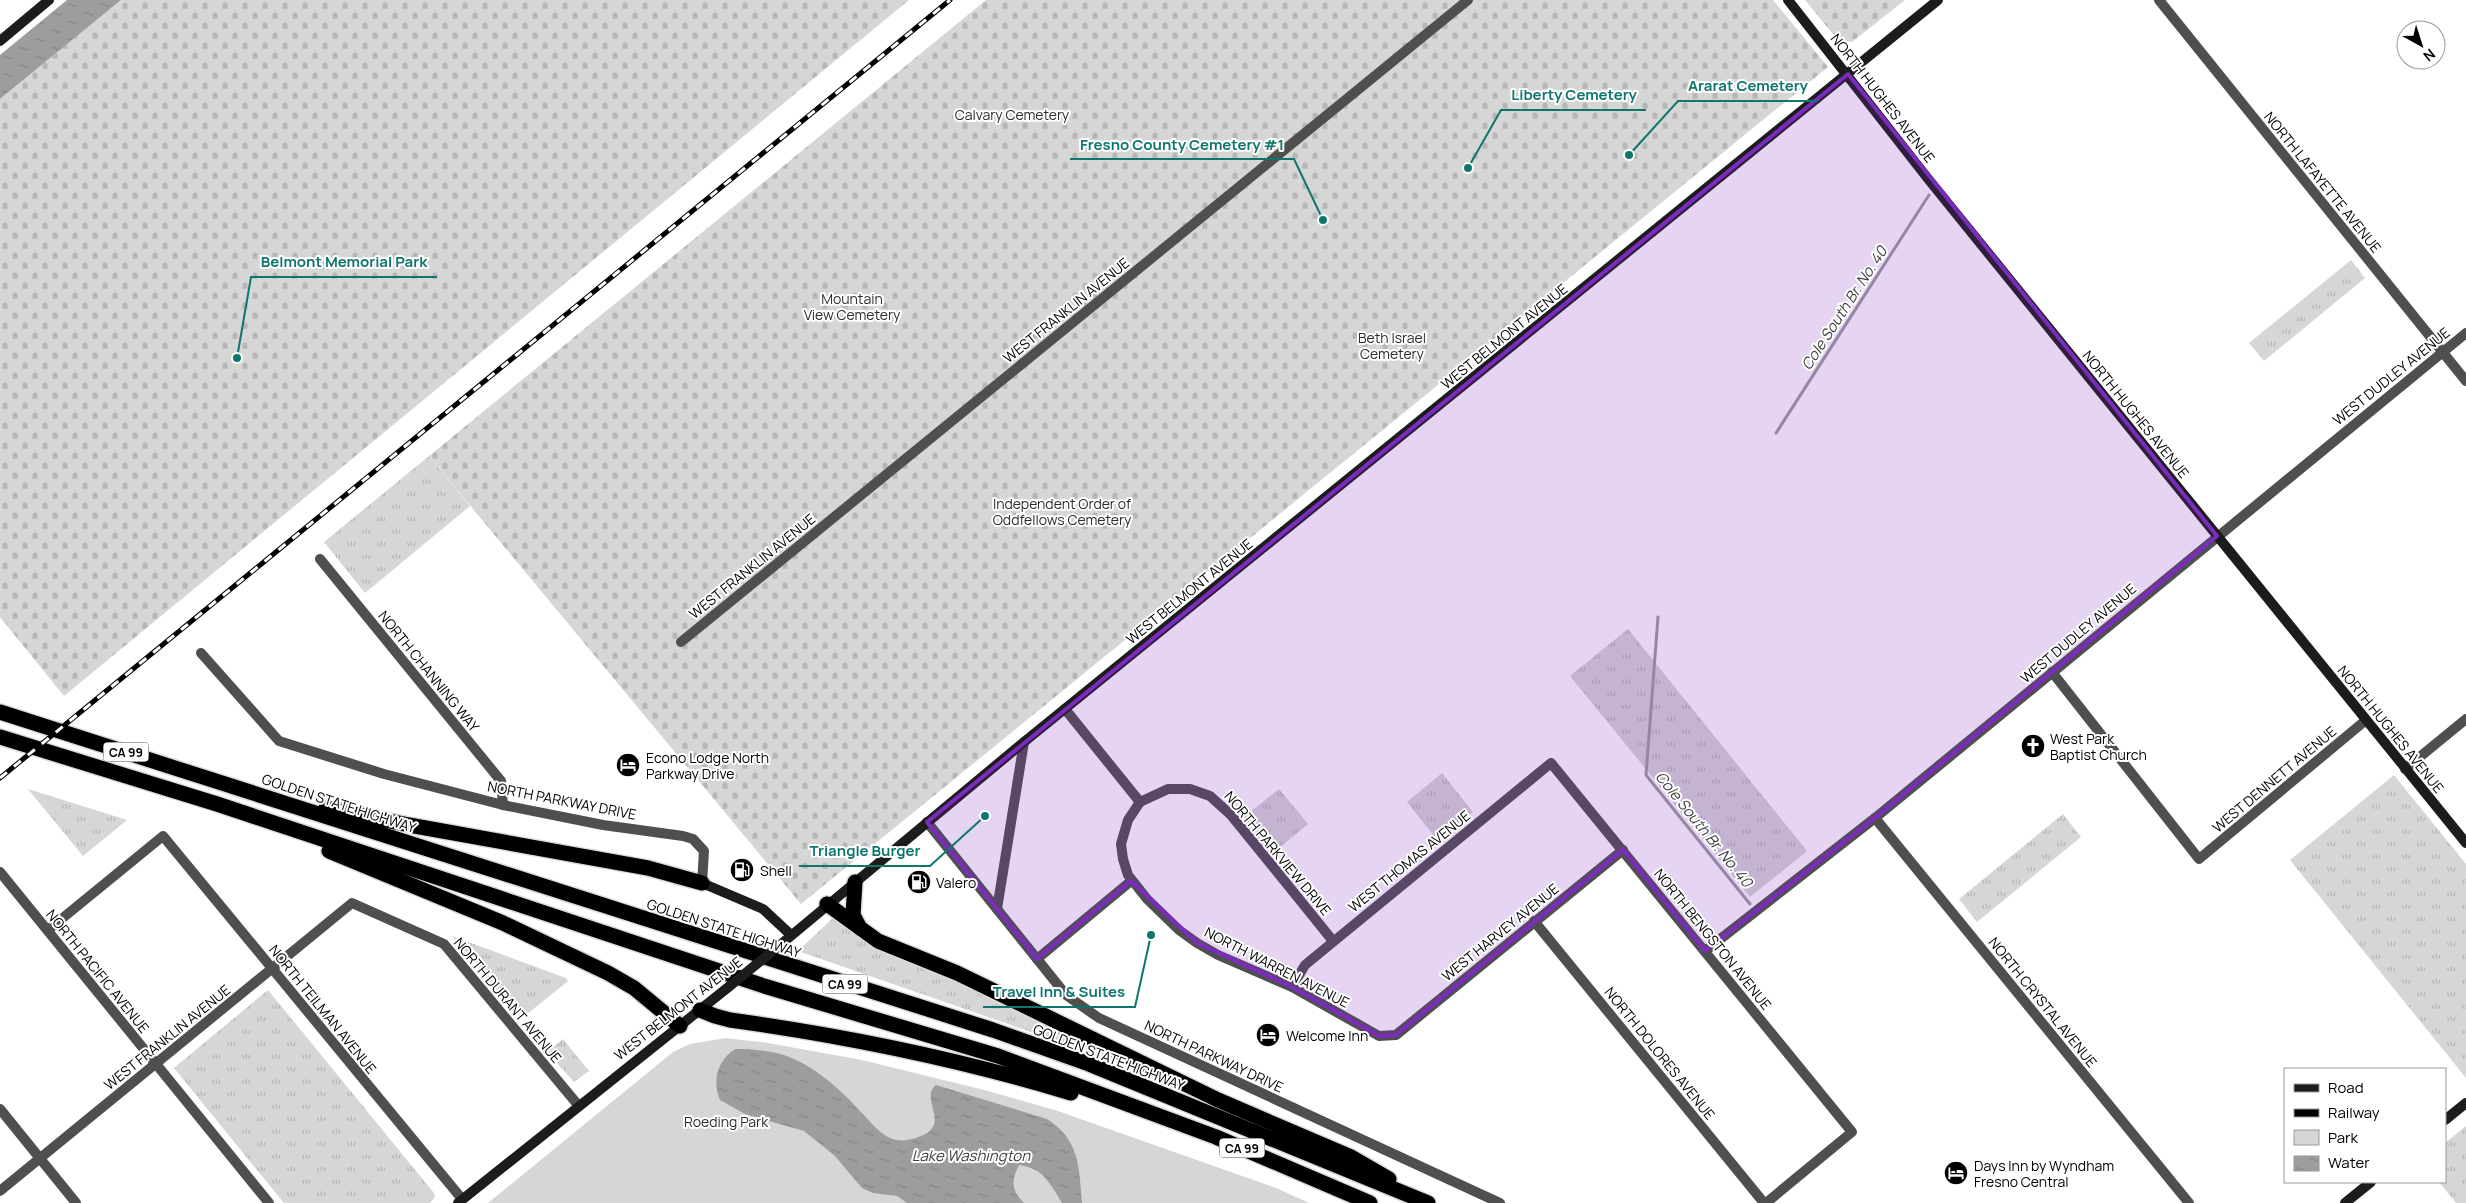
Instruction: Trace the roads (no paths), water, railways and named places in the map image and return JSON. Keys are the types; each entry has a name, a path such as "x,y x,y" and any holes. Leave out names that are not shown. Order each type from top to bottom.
{"highway":[{"name":"GOLDEN STATE HIGHWAY","path":"0,712 993,1030 1090,1064 1428,1203"},
{"name":"CA 99","path":"0,737 217,804 764,986 998,1056 1216,1137 1364,1201"},
{"path":"252,792 409,826 648,868 702,883"},
{"path":"217,804 503,923 608,973 634,988 680,1026"},
{"path":"854,882 853,915 861,930"},
{"path":"828,904 878,941 957,973 1218,1100 1351,1157 1432,1203"},
{"path":"700,1010 730,1020 877,1044 994,1071 1074,1093 1126,1103"}],"main road":[{"path":"0,41 49,0"},
{"name":"NORTH HUGHES AVENUE","path":"1788,0 1848,74 1929,180 2466,843"},
{"name":"WEST BELMONT AVENUE","path":"460,1201 578,1105 731,985 1024,742 1938,0"},
{"path":"702,883 763,909 791,935"},
{"path":"2446,1119 2466,1103"},
{"path":"2345,1203 2370,1183"}],"street":[{"name":"WEST FRANKLIN AVENUE","path":"681,642 1468,0"},
{"name":"NORTH LAFAYETTE AVENUE","path":"2160,0 2466,381"},
{"name":"WEST DUDLEY AVENUE","path":"1705,951 1875,818 2466,333"},
{"name":"NORTH CHANNING WAY","path":"320,559 502,781 503,805"},
{"name":"NORTH PARKWAY DRIVE","path":"201,653 279,742 384,774 503,805 603,825 672,833 693,839 701,847 705,855 702,883"},
{"name":"WEST DENNETT AVENUE","path":"2052,672 2199,859 2366,720"},
{"path":"1065,709 1140,802"},
{"path":"2405,769 2466,719"},
{"path":"997,909 1024,742"},
{"name":"NORTH BENGSTON AVENUE","path":"1551,763 1852,1132 1765,1203"},
{"name":"WEST THOMAS AVENUE","path":"1292,987 1305,965 1551,763"},
{"name":"NORTH PARKVIEW DRIVE","path":"1140,802 1155,794 1178,788 1202,792 1217,800 1334,941"},
{"name":"NORTH WARREN AVENUE","path":"1140,802 1128,820 1122,844 1124,867 1131,882 1169,920 1197,943 1292,987 1379,1036 1396,1035"},
{"name":"NORTH CRYSTAL AVENUE","path":"1875,818 2190,1203"},
{"name":"NORTH PARKWAY DRIVE","path":"927,822 1066,995 1100,1018 1500,1203"},
{"name":"NORTH TEILMAN AVENUE","path":"48,930 163,836 460,1201"},
{"name":"WEST HARVEY AVENUE","path":"1396,1035 1622,850"},
{"name":"NORTH PACIFIC AVENUE","path":"0,872 268,1203"},
{"path":"1037,959 1131,882"},
{"name":"WEST FRANKLIN AVENUE","path":"0,1191 352,903"},
{"name":"NORTH DURANT AVENUE","path":"352,903 444,944 578,1105"},
{"name":"NORTH DOLORES AVENUE","path":"1534,921 1765,1203"},
{"path":"0,1109 76,1203"}],"water":[{"path":"67,0 121,0 0,99 0,55"},
{"name":"Lake Washington","path":"735,1049 775,1053 807,1066 831,1083 877,1129 892,1139 913,1139 927,1133 932,1128 935,1122 931,1096 932,1090 936,1085 1047,1119 1058,1127 1072,1146 1080,1178 1082,1203 1062,1203 1040,1173 1034,1169 1019,1165 1014,1185 1017,1194 1024,1203 907,1203 897,1196 873,1193 862,1188 835,1156 804,1131 745,1114 720,1100 716,1079 720,1065"}],"waterway":[{"name":"Cole South Br. No. 40","path":"1776,433 1929,195"},
{"name":"Cole South Br. No. 40","path":"1658,617 1646,775 1750,904"}],"railway":[{"path":"0,778 950,0"}],"place":[{"name":"Ararat Cemetery","path":"1629,155"},
{"name":"Liberty Cemetery","path":"1468,168"},
{"name":"Fresno County Cemetery #1","path":"1323,220"},
{"name":"Belmont Memorial Park","path":"237,358"},
{"name":"West Park Baptist Church","path":"2033,746"},
{"name":"Econo Lodge North Parkway Drive","path":"628,765"},
{"name":"Triangle Burger","path":"985,816"},
{"name":"Shell","path":"742,870"},
{"name":"Valero","path":"919,882"},
{"name":"Travel Inn & Suites","path":"1151,935"},
{"name":"Welcome Inn","path":"1268,1035"},
{"name":"Days Inn by Wyndham Fresno Central","path":"1956,1173"}],"park label":[{"name":"Calvary Cemetery","path":"1012,114"},
{"name":"Mountain View Cemetery","path":"852,306"},
{"name":"Beth Israel Cemetery","path":"1392,346"},
{"name":"Independent Order of Oddfellows Cemetery","path":"1062,512"},
{"name":"Roeding Park","path":"726,1121"}]}
